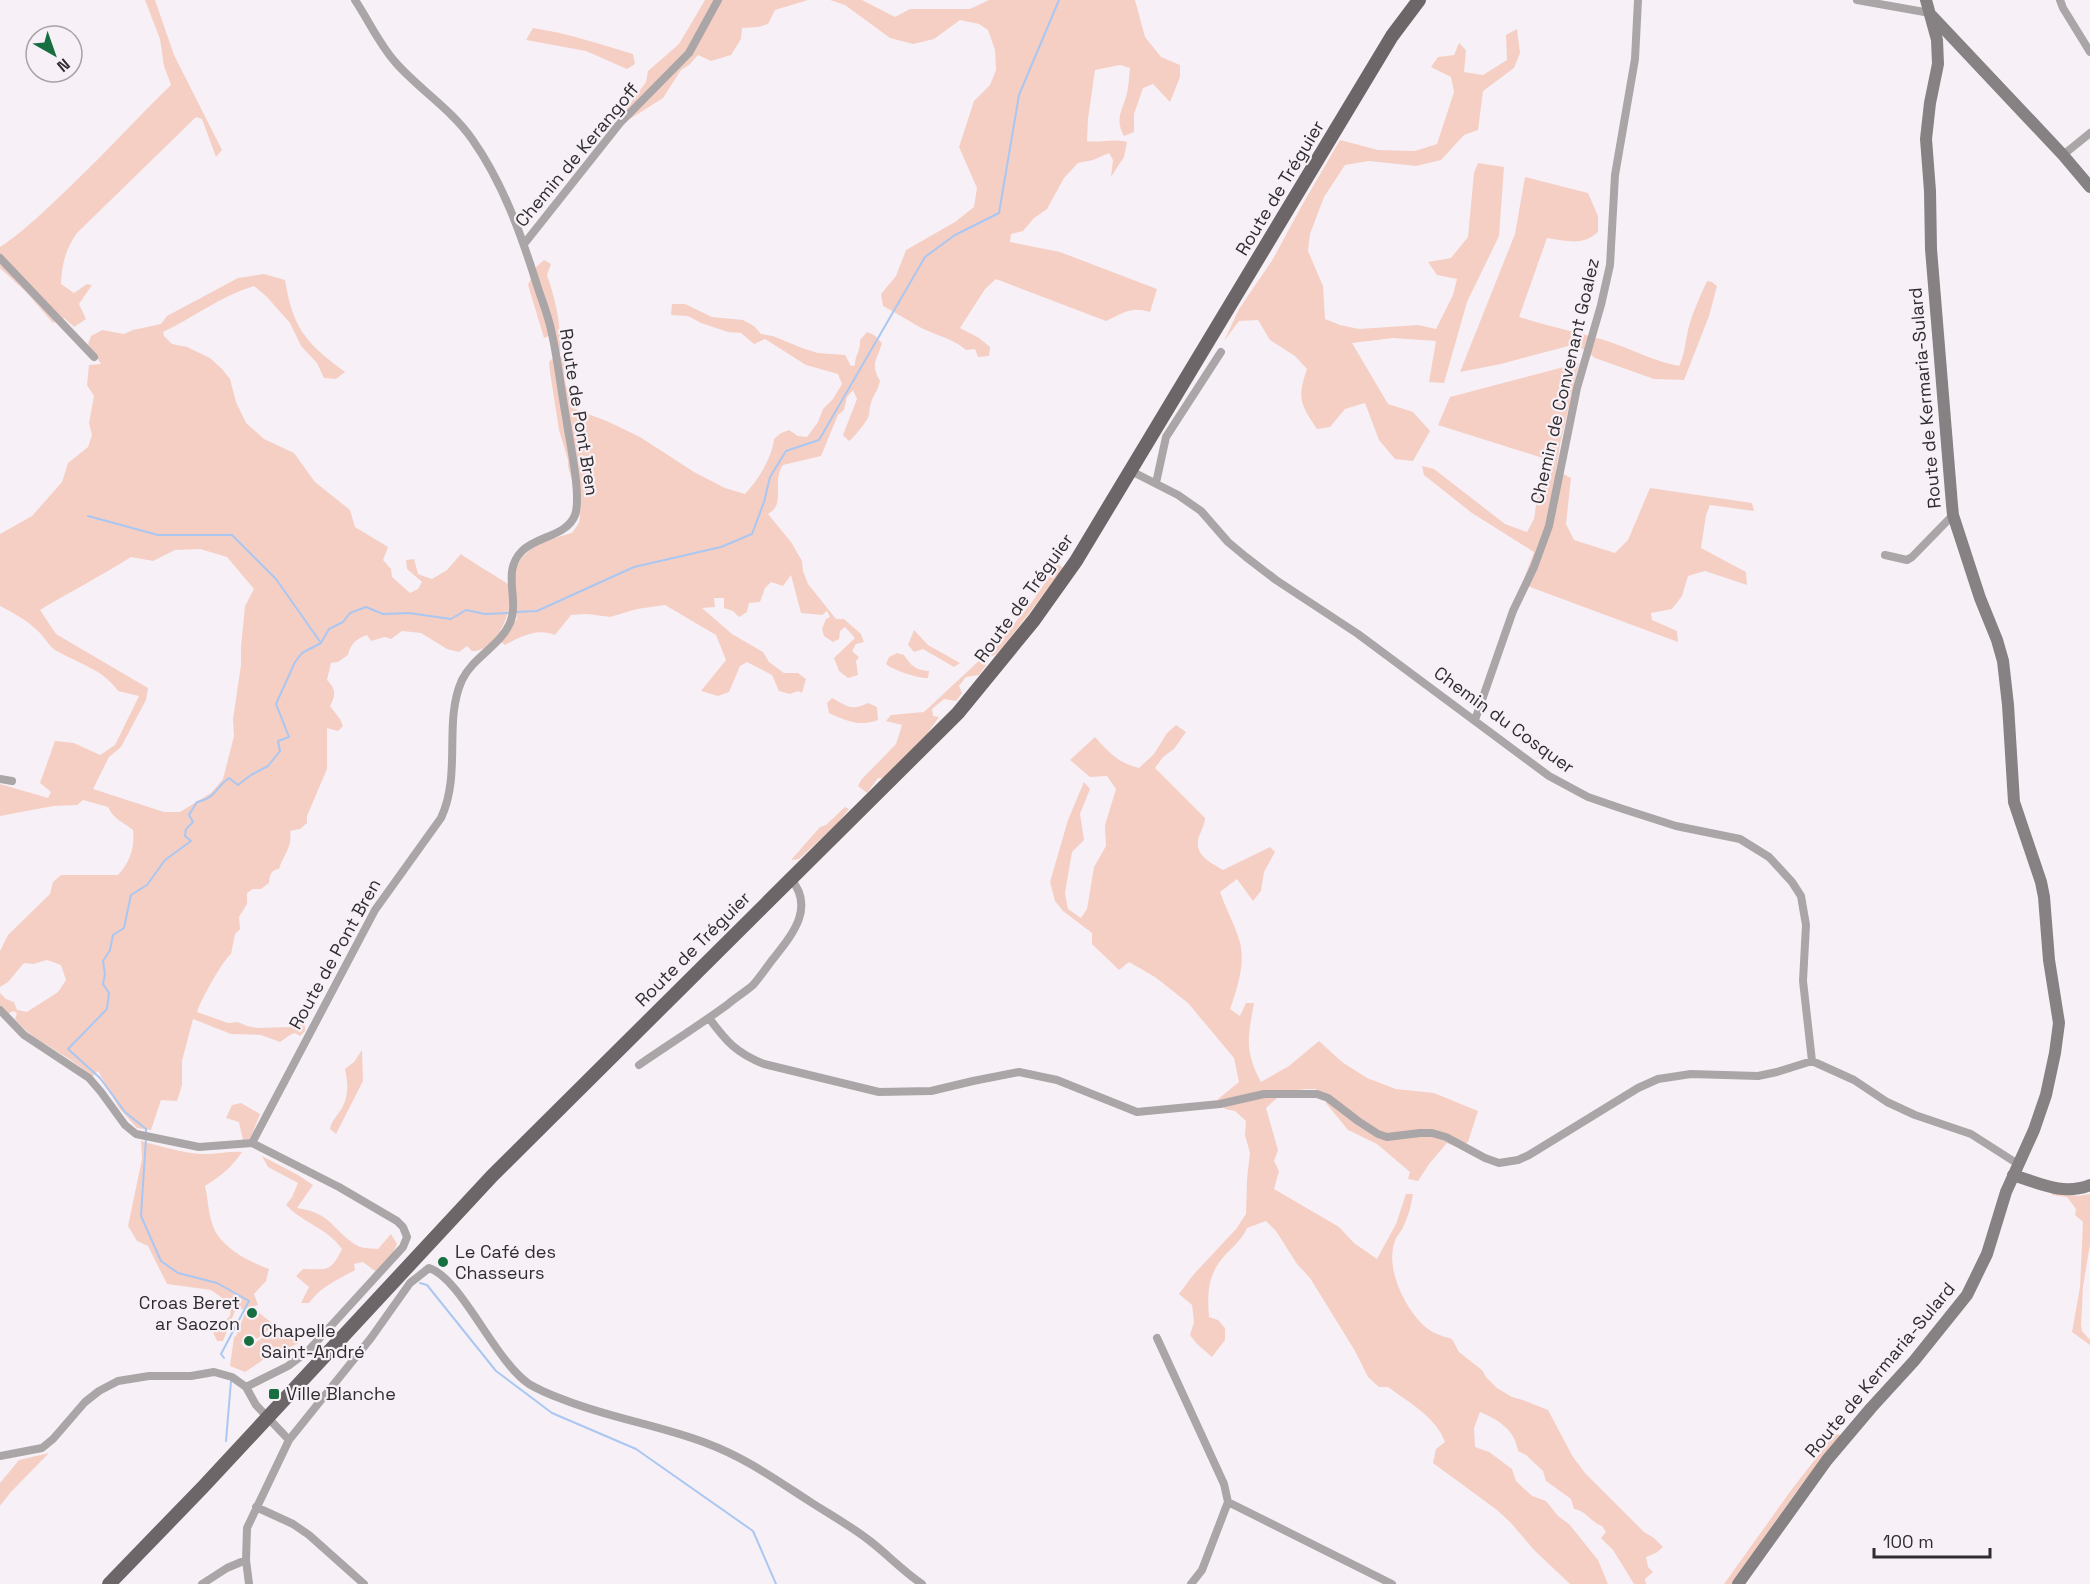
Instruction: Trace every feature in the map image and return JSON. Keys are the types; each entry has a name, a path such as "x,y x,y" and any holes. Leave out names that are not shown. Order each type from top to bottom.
{"main road":[{"name":"Route de Tréguier","path":"109,1584 492,1176 958,712 984,682 1054,593 1131,471 1392,36 1419,0"}],"street":[{"name":"Route de Pont Bren","path":"252,1143 368,923 441,818 448,803 452,782 456,699 467,671 500,637 509,624 513,609 512,570 517,558 530,545 567,527 578,507 552,332 524,244 510,209 472,139 457,120 395,62 355,0"},
{"name":"Chemin de Kerangoff","path":"524,244 620,123 688,53 718,0"},
{"name":"Chemin de Convenant Goalez","path":"1475,720 1513,611 1534,567 1549,526 1576,388 1601,305 1610,265 1615,175 1635,59 1638,0"},
{"path":"1857,0 1930,13 2090,187"},
{"name":"Route de Kermaria-Sulard","path":"1738,1584 1827,1460 1914,1361 1967,1295 1987,1254 2000,1206 2034,1130 2046,1095 2059,1036 2041,882 2014,802 2008,705 1998,640 1980,598 1953,515 1931,249 1926,133 1938,64 1937,40 1926,0"},
{"path":"2061,0 2063,8 2090,52"},
{"path":"2063,155 2090,133"},
{"path":"0,258 94,357"},
{"path":"1156,483 1166,437 1221,352"},
{"name":"Chemin du Cosquer","path":"1131,471 1178,495 1201,511 1228,542 1276,580 1358,634 1549,776 1588,797 1676,826 1730,835 1769,856 1801,896 1806,925 1803,981 1812,1061"},
{"path":"1885,555 1907,560 1953,515"},
{"path":"0,779 12,782"},
{"path":"639,1065 752,986 794,931 801,913 799,888 790,878"},
{"path":"0,1010 24,1035 89,1078 125,1125 136,1134 199,1147 252,1143 339,1187 397,1221 406,1232 406,1242 396,1257 302,1356 288,1366 246,1387"},
{"path":"709,1018 723,1037 745,1057 764,1064 879,1092 931,1091 1019,1072 1057,1080 1137,1112 1220,1104 1264,1094 1317,1094 1328,1098 1358,1122 1378,1134 1387,1137 1432,1133 1446,1137 1499,1163 1518,1160 1529,1155 1638,1088 1658,1079 1691,1074 1758,1076 1812,1061 1854,1080 1887,1102 1915,1115 1971,1134 2015,1170 2054,1189 2079,1189 2090,1185"},
{"path":"249,1584 246,1560 247,1528 289,1440 371,1338 410,1283 429,1268 445,1279 510,1367 530,1384 593,1411 706,1443 738,1457 767,1473 870,1541 907,1574 922,1584"},
{"path":"1157,1338 1224,1484 1228,1502 1202,1570 1191,1584"},
{"path":"302,1356 333,1345"},
{"path":"0,1456 42,1448 58,1435 92,1396 107,1386 128,1378 149,1376 191,1376 218,1373 232,1377 246,1387 256,1405 289,1440"},
{"path":"1228,1502 1392,1584"},
{"path":"256,1508 293,1524 309,1535 364,1584"},
{"path":"202,1584 227,1568 246,1560"}],"shaded area":[{"path":"145,0 155,0 174,55 222,150 216,157 202,119 196,117 77,233 65,257 61,284 74,293 87,284 92,285 79,304 86,319 74,327 64,318 53,323 26,292 0,268 0,247 71,185 171,85 164,66 160,39"},
{"path":"705,0 808,0 775,10 768,24 742,28 741,39 731,55 711,61 698,55 681,70 663,98 630,119 622,115 646,82 648,71 679,44"},
{"path":"830,0 862,0 895,17 910,9 970,9 989,0 1135,0 1145,37 1161,57 1180,65 1180,77 1170,102 1153,84 1143,88 1134,114 1134,132 1124,136 1121,130 1120,114 1128,90 1130,68 1120,65 1095,70 1087,141 1127,142 1124,157 1111,177 1113,160 1109,153 1078,163 1064,178 1047,209 1034,218 1023,231 1011,234 1010,242 1060,252 1157,289 1150,312 1132,310 1106,321 996,279 985,289 960,328 990,347 989,356 978,357 975,349 966,350 883,306 881,294 896,276 906,250 955,222 974,207 977,188 959,147 974,101 990,85 996,70 995,50 988,30 979,24 960,20 934,39 913,44 890,38 845,5"},
{"path":"533,28 571,36 633,54 635,64 627,69 586,51 526,40"},
{"path":"1517,29 1520,53 1514,68 1483,91 1478,130 1464,135 1441,160 1416,166 1369,161 1345,165 1324,197 1310,234 1308,251 1323,286 1325,319 1359,329 1418,325 1436,329 1453,295 1457,279 1437,275 1428,262 1451,258 1468,237 1474,173 1478,163 1504,167 1499,236 1467,302 1444,383 1429,382 1436,341 1393,338 1352,343 1388,404 1413,412 1430,431 1413,461 1395,459 1379,440 1365,403 1345,409 1330,427 1317,429 1304,407 1301,394 1307,369 1295,356 1270,340 1258,320 1239,321 1224,341 1239,309 1273,259 1340,140 1378,150 1415,151 1437,144 1454,92 1451,77 1431,67 1438,57 1454,55 1459,43 1466,50 1464,72 1483,75 1507,60 1506,35"},
{"path":"1525,177 1588,193 1598,216 1598,232 1581,241 1547,238 1519,317 1604,340 1679,366 1694,311 1707,281 1712,282 1717,286 1709,316 1684,380 1654,379 1595,358 1576,344 1501,364 1460,372 1515,234"},
{"path":"544,260 551,264 547,275 558,315 560,356 565,360 564,375 572,395 570,407 640,437 694,472 725,488 745,494 764,468 774,439 789,430 798,436 807,437 818,422 823,409 833,399 842,384 838,374 806,365 765,339 754,344 741,333 728,332 688,316 671,315 672,304 685,304 712,317 743,320 754,326 761,334 773,336 818,353 845,355 851,366 855,365 860,340 867,332 882,343 875,366 880,381 867,420 849,441 843,435 857,399 853,390 847,397 844,410 838,415 821,456 783,465 779,476 777,504 768,514 791,542 802,561 808,584 836,619 844,619 861,634 864,642 856,644 852,651 859,657 856,661 858,675 848,678 839,671 834,658 855,638 845,627 840,631 839,639 833,642 824,636 822,629 826,619 830,617 827,611 822,615 801,613 791,575 783,586 771,582 765,588 760,602 749,603 747,612 739,617 733,611 724,608 724,598 714,598 715,607 702,608 732,634 763,652 769,662 784,673 798,673 806,679 802,693 798,691 790,694 779,691 772,675 747,662 740,666 729,692 718,696 701,691 726,660 716,635 665,605 637,609 610,617 587,614 571,615 555,635 536,633 505,645 500,641 517,619 514,576 522,558 536,546 572,533 579,523 580,516 574,509 574,488 559,430 550,372 549,362 554,357 554,334 544,338 528,285 536,267"},
{"path":"264,274 285,280 292,311 303,334 320,352 345,372 336,379 324,378 317,363 301,346 290,323 254,286 230,295 163,332 164,336 172,344 187,347 210,358 222,369 230,379 236,402 246,423 264,439 294,453 315,482 350,510 355,527 388,547 383,560 391,569 392,577 410,593 418,589 422,582 407,569 406,560 414,559 418,574 432,579 447,570 461,554 508,584 510,604 497,636 481,650 472,651 467,646 459,652 447,649 421,633 402,631 391,639 385,637 371,641 367,635 352,644 348,655 338,662 331,663 327,680 332,686 334,695 330,706 343,726 338,731 327,728 327,769 307,816 307,823 300,829 290,831 291,837 287,851 279,869 271,874 269,883 261,889 253,889 247,893 247,904 239,917 240,929 235,934 231,954 212,981 197,1012 228,1023 238,1022 258,1028 290,1027 297,1023 305,1026 305,1031 300,1036 295,1033 280,1042 261,1035 231,1034 193,1019 182,1061 182,1085 177,1101 161,1100 151,1130 137,1128 119,1108 98,1071 93,1076 36,1038 15,1019 17,1013 13,1011 8,1014 0,1005 0,993 6,999 14,1002 17,1010 27,1012 58,992 66,980 61,965 47,960 33,964 24,963 8,982 0,987 0,951 8,935 50,894 53,882 61,875 118,875 131,854 133,830 116,818 108,807 83,800 77,805 53,806 0,816 0,784 48,798 51,792 40,783 55,741 74,743 100,755 115,745 139,696 118,691 105,677 55,650 30,624 0,606 0,534 32,516 62,482 68,463 88,447 92,435 89,423 94,396 87,385 89,365 101,364 88,344 91,336 102,330 124,334 161,324 167,316 238,278","holes":["200,549 227,557 254,589 245,606 241,665 233,719 234,736 223,779 211,793 180,812 164,812 93,789 109,757 121,747 146,700 148,688 56,634 40,610 131,557 153,561 175,550"]},
{"path":"1579,363 1556,470 1571,478 1566,524 1574,540 1615,553 1628,540 1650,488 1752,503 1754,511 1710,505 1706,515 1701,548 1746,572 1747,585 1705,571 1688,576 1682,596 1672,609 1651,613 1652,620 1677,631 1678,642 1522,584 1534,552 1472,513 1424,475 1422,466 1434,469 1505,524 1527,532 1534,519 1543,458 1438,425 1450,397"},
{"path":"1058,564 1063,568 1058,576 1002,648 995,655 988,657 979,675 966,677 959,686 962,693 956,701 944,699 932,709 933,716 939,717 927,734 883,778 878,778 867,793 858,786 861,780 896,744 902,725 886,721 891,715 924,712 998,643 1032,602"},
{"path":"914,630 928,645 960,663 954,667 923,649 914,652 908,645"},
{"path":"897,653 904,655 914,667 929,671 928,678 906,674 886,664 889,657"},
{"path":"832,698 852,707 868,703 877,707 878,720 865,723 853,722 829,713 827,703"},
{"path":"1176,725 1186,732 1174,749 1163,757 1155,768 1205,818 1198,842 1202,855 1223,870 1270,847 1275,852 1264,872 1261,891 1253,901 1237,879 1220,892 1238,936 1242,954 1242,964 1230,1009 1240,1016 1246,1003 1254,1003 1249,1043 1252,1061 1261,1082 1289,1066 1319,1041 1342,1062 1367,1078 1396,1089 1434,1093 1478,1111 1468,1142 1459,1148 1447,1143 1418,1181 1408,1179 1410,1172 1377,1144 1348,1130 1316,1089 1288,1092 1266,1108 1278,1150 1274,1161 1279,1171 1274,1189 1339,1227 1354,1243 1377,1259 1396,1224 1406,1194 1413,1194 1407,1217 1396,1239 1392,1263 1398,1286 1409,1308 1426,1328 1452,1339 1459,1352 1482,1370 1497,1388 1512,1397 1548,1410 1573,1457 1585,1473 1644,1532 1663,1547 1646,1557 1648,1567 1653,1572 1645,1579 1646,1584 1634,1584 1613,1550 1601,1538 1606,1532 1602,1526 1574,1509 1571,1499 1546,1481 1543,1471 1526,1455 1518,1451 1510,1432 1494,1419 1480,1412 1474,1428 1475,1447 1489,1452 1512,1469 1516,1481 1532,1496 1546,1501 1558,1516 1569,1524 1598,1560 1608,1584 1570,1584 1497,1510 1433,1463 1436,1449 1445,1442 1441,1433 1412,1404 1388,1387 1379,1387 1368,1377 1355,1351 1310,1278 1297,1264 1276,1231 1266,1221 1247,1228 1241,1239 1220,1261 1212,1276 1208,1299 1209,1317 1218,1320 1225,1328 1225,1340 1212,1357 1190,1335 1194,1322 1192,1305 1179,1294 1194,1274 1236,1229 1246,1214 1250,1153 1245,1135 1246,1121 1235,1111 1225,1109 1217,1100 1239,1082 1234,1058 1188,1003 1155,977 1129,962 1119,970 1092,944 1092,933 1063,911 1055,901 1050,882 1068,820 1084,782 1090,789 1080,814 1084,840 1072,852 1065,893 1068,909 1081,918 1087,909 1094,867 1106,846 1105,825 1116,789 1107,776 1090,777 1070,760 1095,737 1115,757 1139,768 1154,754 1167,733"},
{"path":"845,807 849,809 837,824 799,859 791,860 820,827 826,825"},
{"path":"362,1050 363,1081 336,1134 330,1129 347,1094 345,1069 354,1062"},
{"path":"241,1103 260,1114 250,1139 243,1140 239,1122 226,1118 232,1105"},
{"path":"141,1141 192,1153 242,1152 226,1171 205,1186 212,1223 221,1239 235,1252 269,1269 266,1281 254,1294 258,1305 252,1307 273,1324 272,1327 257,1339 251,1334 241,1343 245,1348 249,1347 275,1329 285,1331 299,1343 266,1358 245,1372 230,1366 234,1337 247,1308 235,1311 223,1341 217,1341 213,1332 230,1316 231,1304 211,1290 167,1284 148,1246 137,1241 128,1226 142,1159"},
{"path":"262,1156 313,1185 297,1208 309,1210 325,1218 358,1246 378,1249 391,1234 397,1244 386,1264 375,1271 363,1262 354,1264 355,1270 325,1288 309,1303 301,1303 309,1287 296,1276 303,1269 331,1266 342,1249 329,1236 286,1205 298,1183 268,1167"},
{"path":"2052,1192 2078,1196 2090,1194 2090,1244 2083,1287 2081,1325 2082,1331 2090,1340 2090,1345 2072,1332 2080,1287 2083,1222 2075,1215 2076,1209 2067,1197 2052,1195"},
{"path":"1835,1434 1841,1435 1794,1495 1732,1584 1724,1584 1792,1489"},
{"path":"49,1453 0,1506 0,1483 19,1460"}],"waterway":[{"path":"516,612 537,611 634,567 721,547 752,534 764,502 770,477 786,451 819,440 925,257 955,235 999,213 1019,95 1059,0"},
{"path":"88,516 158,535 232,535 276,579 321,643"},
{"path":"146,1132 146,1129 125,1112 100,1078 68,1049 107,1009 109,993 103,984 105,974 103,961 110,950 113,935 124,928 131,895 147,885 165,860 191,841 185,836 186,829 193,822 189,815 197,802 212,795 229,778 238,785 268,766 280,751 278,741 289,737 276,704 295,662 302,653 321,643 329,629 343,622 350,613 366,607 383,614 409,613 451,619 466,610 485,614 509,613"},
{"path":"146,1138 141,1216 161,1261 178,1273 217,1283 249,1301 221,1354 224,1358"},
{"path":"420,1283 427,1285 496,1371 552,1413 636,1449 753,1531 776,1584"},
{"path":"226,1441 231,1381"}],"place":[{"name":"Le Café des Chasseurs","path":"443,1262"},
{"name":"Croas Beret ar Saozon","path":"252,1313"},
{"name":"Chapelle Saint-André","path":"249,1341"},
{"name":"Ville Blanche","path":"274,1394"}]}
